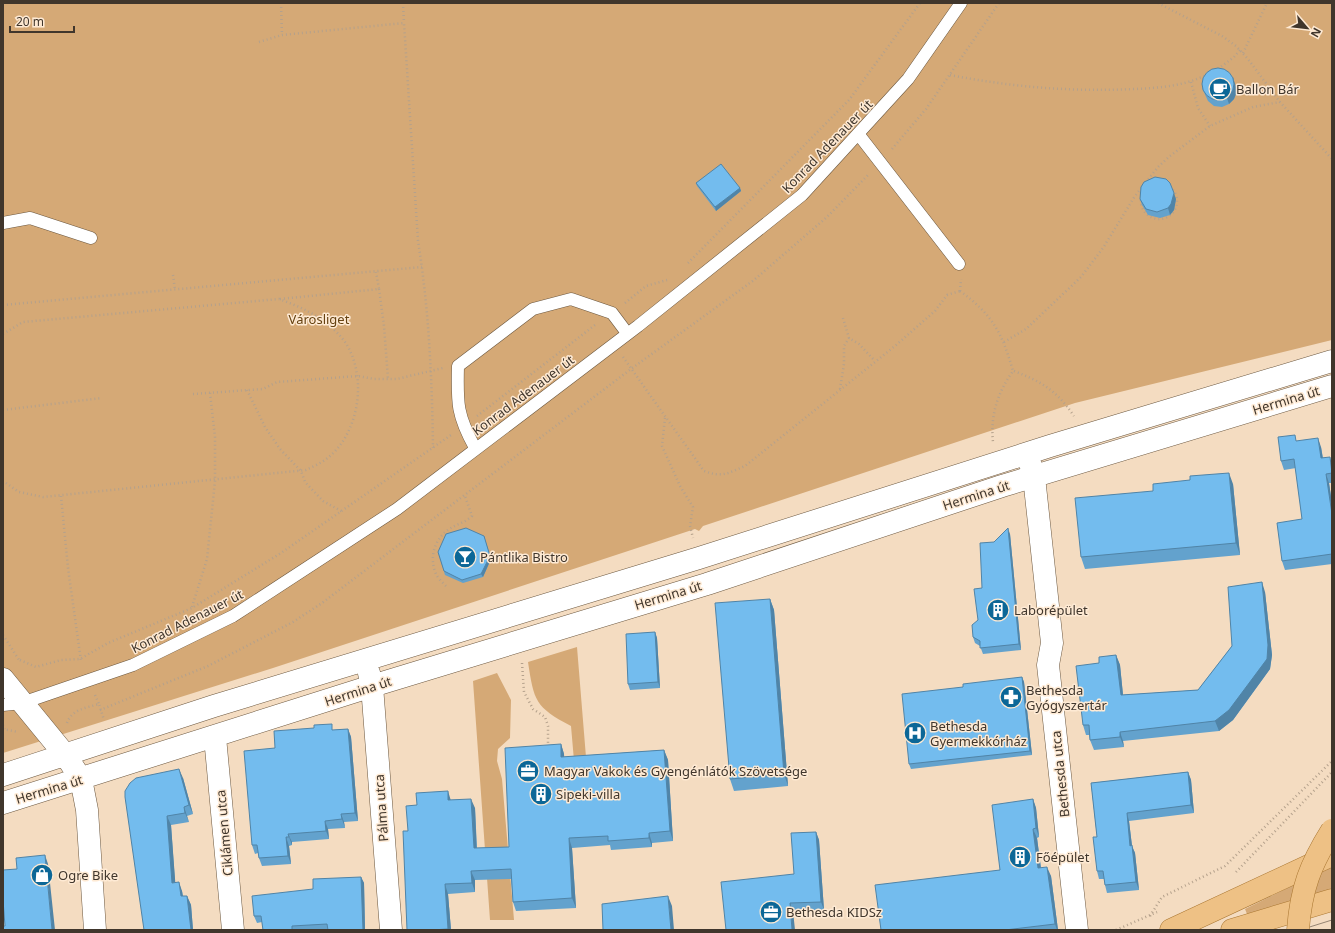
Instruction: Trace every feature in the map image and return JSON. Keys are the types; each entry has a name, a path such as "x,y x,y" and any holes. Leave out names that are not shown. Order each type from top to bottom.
{"main road":[{"path":"1298,930 1300,902 1309,872 1332,830"},
{"path":"1171,930 1332,855"},
{"path":"1232,930 1332,900"}],"street":[{"name":"Hermina út","path":"3,775 66,756 214,706 699,558 1027,453 1332,361"},
{"name":"Hermina út","path":"3,803 372,686 707,584 1002,486 1332,386"},
{"name":"Bethesda utca","path":"1027,453 1034,477 1052,643 1048,665 1077,930"},
{"name":"Pálma utca","path":"366,660 372,686 391,930"},
{"path":"8,670 13,704 66,756 81,779 87,810 95,930"},
{"name":"Ciklámen utca","path":"215,737 233,930"}],"lane":[{"name":"Konrad Adenauer út","path":"13,704 132,665 233,616 397,509 475,448 627,334 802,195 859,135 908,79 961,3"},
{"path":"859,135 881,161 959,264"},
{"path":"3,223 30,218 91,238"},
{"path":"475,448 463,427 457,402 458,366 534,309 571,299 612,313 627,334"}],"path":[{"path":"281,3 282,35"},
{"path":"403,3 416,217 431,370 433,448"},
{"path":"683,266 849,100 920,3"},
{"path":"100,710 208,666 293,622 351,582 631,369 754,280 828,217 881,161 926,109 999,3"},
{"path":"1158,3 1222,36 1240,50 1280,102 1332,159"},
{"path":"1243,54 1268,3"},
{"path":"259,42 282,35 404,23"},
{"path":"950,75 988,82 1054,90 1162,88 1191,82 1217,69 1234,57 1240,50"},
{"path":"1191,82 1198,108 1210,126"},
{"path":"1004,342 1026,329 1081,277 1103,248 1134,196 1150,176 1170,156 1210,126 1253,107 1280,102"},
{"path":"1150,176 1157,182 1169,185 1177,197 1177,204 1174,211 1168,217 1161,220 1153,219 1146,215 1142,209 1140,201 1146,186 1157,182"},
{"path":"3,305 422,267"},
{"path":"376,272 384,326 388,379"},
{"path":"173,275 175,290"},
{"path":"3,635 20,660 36,667 61,660 80,660 108,643 192,608 281,554 343,512 463,427 646,286 666,280 672,276"},
{"path":"3,334 23,322 378,289"},
{"path":"613,344 704,471 717,476 745,466 840,389 876,362 935,311 947,295 960,291 980,306 992,320 1004,342 1014,371 1037,380 1049,387 1072,414 1086,435"},
{"path":"3,480 19,492 43,497 61,496 301,471 326,460 340,444 351,425 359,396 358,376 353,356 344,341 331,327 300,306 279,299"},
{"path":"843,318 849,338 859,344 876,362"},
{"path":"840,389 844,364 844,346 849,338"},
{"path":"193,394 263,389 277,382 358,376 388,379 401,378 431,370"},
{"path":"993,445 992,433 995,407 1002,386 1014,371"},
{"path":"247,390 265,428 280,449 301,471 305,482 323,501 343,512"},
{"path":"192,608 207,559 215,481 214,438 210,393"},
{"path":"3,410 102,398"},
{"path":"665,418 662,446 680,486 693,506 690,526 699,558"},
{"path":"61,496 68,568 80,660 99,704"},
{"path":"446,586 436,575 433,548 440,536 450,529 464,523 472,516 465,496"},
{"path":"520,640 524,692 533,709 545,717 548,726 548,755"},
{"path":"8,670 20,660"},
{"path":"3,725 6,729"},
{"path":"1150,916 1162,898 1225,866 1332,761"},
{"path":"1236,872 1332,772"},
{"path":"1116,930 1163,909"}],"green space":[{"name":"Városliget","path":"3,3 1332,3 1332,340 1075,403 703,526 699,531 695,529 273,668 3,753"},
{"path":"577,647 589,794 577,795 571,726 543,708 538,702 532,686 528,662"},
{"path":"497,673 511,700 510,738 498,749 497,761 502,779 514,920 490,920 473,681"},
{"path":"1332,866 1332,892 1249,919 1245,909"}],"building":[{"name":"Ballon Bár","path":"1215,68 1221,68 1231,75 1234,84 1233,90 1227,97 1221,100 1215,100 1205,93 1202,87 1202,81 1209,71"},
{"path":"721,164 740,188 715,207 696,183"},
{"path":"1155,177 1166,179 1170,183 1174,193 1171,204 1168,208 1157,212 1146,209 1140,199 1141,187 1144,182"},
{"path":"1295,435 1296,441 1318,438 1321,458 1330,457 1332,473 1326,474 1332,514 1332,554 1282,561 1277,523 1302,519 1294,459 1281,461 1278,437"},
{"path":"1229,473 1236,543 1081,557 1075,498 1153,491 1153,484 1190,480 1190,476"},
{"name":"Pántlika Bistro","path":"466,528 484,536 490,556 481,574 462,580 444,571 438,552 446,534"},
{"name":"Laborépület","path":"1008,528 1019,644 980,648 980,641 973,637 972,625 978,620 974,589 982,588 980,543 994,542"},
{"path":"1262,582 1268,645 1267,659 1229,710 1215,721 1120,732 1120,737 1090,740 1089,725 1083,725 1076,666 1099,663 1099,657 1116,655 1121,695 1198,690 1232,646 1228,587"},
{"path":"770,599 784,774 730,779 715,603"},
{"path":"655,632 658,682 628,684 626,634"},
{"path":"1022,677 1030,751 909,764 902,694 963,687 963,684"},
{"path":"332,724 332,730 348,729 355,813 341,814 342,819 325,821 326,831 288,834 289,837 286,837 288,856 259,858 257,845 252,845 244,751 275,748 274,731 314,728 314,725"},
{"path":"561,744 561,757 664,750 670,831 649,833 649,838 608,841 608,836 569,838 572,898 513,902 511,869 471,871 472,883 445,884 448,929 407,930 403,831 408,831 406,806 417,805 416,793 448,791 448,800 471,799 474,848 509,847 505,748"},
{"path":"179,769 189,805 184,807 185,813 167,816 172,883 179,882 181,896 187,896 191,930 144,930 125,791 130,783 136,778"},
{"path":"1188,772 1191,805 1127,813 1130,846 1132,845 1136,882 1105,885 1103,871 1097,871 1093,837 1097,837 1091,783"},
{"name":"Főépület","path":"1033,799 1036,828 1033,829 1038,868 1047,867 1055,924 1005,930 881,930 875,885 1000,870 992,805"},
{"path":"816,832 821,902 790,903 792,930 726,930 721,882 794,874 791,833"},
{"path":"45,855 52,930 3,930 3,926 5,926 3,870 17,869 16,858"},
{"path":"361,877 363,930 328,930 327,924 292,926 292,930 263,930 261,916 254,916 252,896 313,889 313,879"},
{"path":"668,896 671,930 603,930 602,904"}],"tram line":[{"path":"1300,930 1332,920"}],"place":[{"name":"Ballon Bár","path":"1220,89"},
{"name":"Pántlika Bistro","path":"465,557"},
{"name":"Laborépület","path":"998,610"},
{"name":"Bethesda Gyógyszertár","path":"1011,697"},
{"name":"Bethesda Gyermekkórház","path":"915,733"},
{"name":"Magyar Vakok és Gyengénlátók Szövetsége","path":"528,771"},
{"name":"Sipeki-villa","path":"541,794"},
{"name":"Főépület","path":"1020,857"},
{"name":"Ogre Bike","path":"42,875"},
{"name":"Bethesda KIDSz","path":"771,912"}]}
